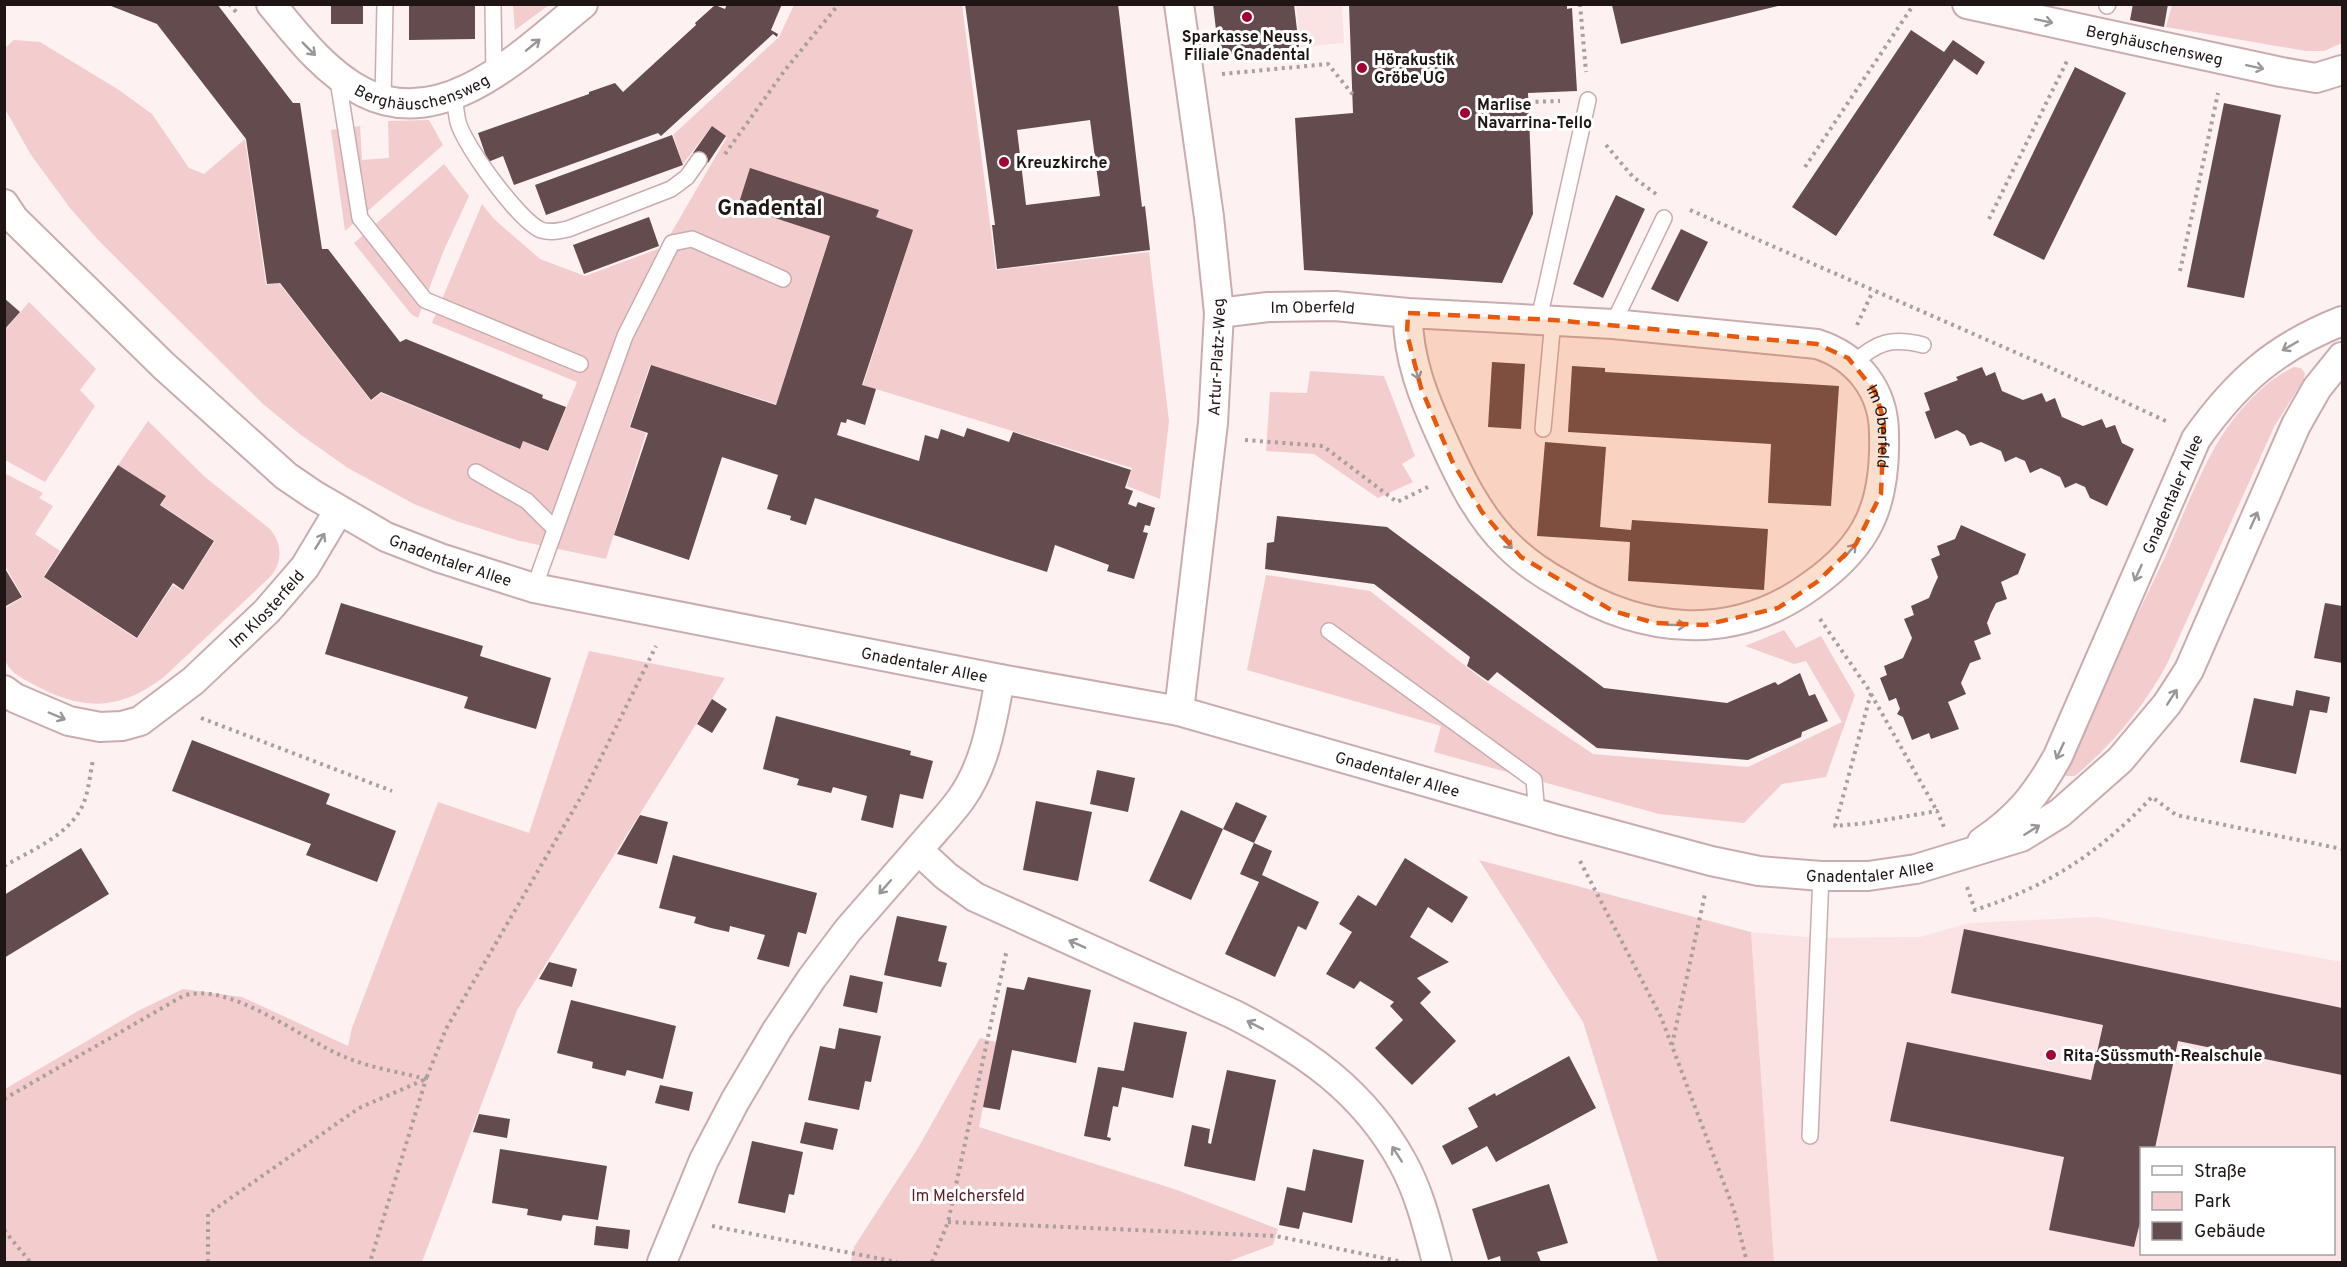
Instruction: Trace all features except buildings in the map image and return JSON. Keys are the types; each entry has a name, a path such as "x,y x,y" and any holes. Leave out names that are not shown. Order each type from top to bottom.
{"street":[{"name":"Berghäuschensweg","path":"271,4 302,42 337,74 364,92 383,101 410,104 426,103 454,94 473,87 494,75 583,4"},
{"name":"Artur-Platz-Weg","path":"1179,4 1209,217 1219,313 1211,437 1179,711"},
{"name":"Berghäuschensweg","path":"1981,6 2225,61 2316,78 2343,70"},
{"name":"Gnadentaler Allee","path":"8,216 164,366 277,468 339,510 386,537 440,558 534,588 1000,680 1179,711 1548,817 1711,861 1759,871 1821,876 1868,876 1916,869 2021,837 2060,813 2120,760 2167,704 2189,670 2296,425 2318,388 2343,357"},
{"name":"Im Oberfeld","path":"1219,313 1268,307 1335,306 1408,313 1613,324 1817,344 1834,350 1853,364 1875,391 1884,421 1884,474 1881,494 1874,513 1856,544 1832,570 1787,603 1764,613 1724,623 1672,625 1641,620 1613,611 1579,595 1521,557 1496,531 1457,471 1421,387 1407,334 1408,313"},
{"name":"Gnadentaler Allee","path":"1957,858 2005,826 2042,784 2058,756 2196,439 2220,405 2248,377 2282,351 2315,332 2343,321"},
{"name":"Im Klosterfeld","path":"4,690 15,698 69,721 100,727 122,726 140,721 177,695 267,611 305,567 339,510"},
{"path":"662,1263 704,1160 735,1101 777,1030 848,930 961,800 976,774 986,747 1000,680"},
{"path":"918,850 946,876 975,897 1233,1014 1275,1035 1314,1061 1348,1090 1377,1123 1403,1163 1422,1206 1437,1263"}],"lane":[{"path":"383,101 385,4"},
{"path":"493,4 494,75"},
{"path":"337,74 360,218 425,300 580,364"},
{"path":"454,94 458,122 477,158 499,189 540,230 554,232 568,229 671,189 687,177 699,160"},
{"path":"1543,429 1546,319 1588,100"},
{"path":"1613,324 1664,218"},
{"path":"534,588 625,336 672,243 692,239 783,279"},
{"path":"1853,364 1862,355 1882,343 1903,340 1923,345"},
{"path":"476,472 527,501 555,528"},
{"path":"1329,631 1534,780 1548,817"},
{"path":"1810,1137 1821,876"}],"path":[{"path":"721,160 785,70 839,4"},
{"path":"1580,4 1588,100 1595,127 1614,157 1633,177 1661,198"},
{"path":"1805,167 1914,4"},
{"path":"1989,219 2083,29"},
{"path":"2180,271 2225,61"},
{"path":"1189,77 1328,64 1354,96"},
{"path":"1683,207 2049,367 2173,424 2196,439"},
{"path":"1211,437 1323,446 1397,502 1457,471"},
{"path":"1802,593 1871,693 1937,811 1957,858 1975,910 2034,888 2084,859 2123,828 2152,797 2176,815 2343,849"},
{"path":"370,1263 426,1079 446,1029 585,790 672,614"},
{"path":"1871,693 1835,826 1937,811"},
{"path":"177,695 195,716 392,791"},
{"path":"4,866 61,832 79,813 85,801 100,727"},
{"path":"1548,817 1661,1017 1734,1210 1747,1263"},
{"path":"1672,1046 1711,861"},
{"path":"932,1263 948,1222 1014,915"},
{"path":"4,1099 183,996 194,993 218,996 243,1004 345,1058 426,1079"},
{"path":"208,1263 208,1214 359,1108 426,1079"},
{"path":"678,1221 897,1263"},
{"path":"948,1222 1276,1236 1404,1263"},
{"path":"4,1230 30,1263"}],"highlighted area":[{"path":"1408,313 1553,320 1817,344 1848,358 1875,391 1884,421 1881,494 1856,544 1817,582 1778,608 1705,625 1655,623 1613,611 1521,557 1482,512 1452,461 1421,388 1407,334"}],"shaded area":[{"path":"1296,5 1342,5 1344,43 1301,47"},
{"name":"Rita-Süssmuth-Realschule","path":"2097,917 2342,962 2342,1262 1774,1262 1751,932 1817,938 1920,937 1969,923"}],"green space":[{"path":"513,4 549,5 515,30"},
{"path":"794,5 962,5 996,270 1149,252 1169,421 1160,499 1127,486 1132,468 863,385 903,261 829,238 776,404 650,365 629,427 646,433 606,559 520,541 456,521 414,504 348,468 301,435 263,404 99,241 70,208 31,155 5,109 4,49 14,40 40,42 119,90 152,114 189,168 204,174 245,139 266,285 279,283 371,401 381,393 519,449 523,441 548,452 577,382 432,323 482,204 494,219 540,259 585,276 663,247 727,137 712,126 683,164 673,135 779,37"},
{"path":"2172,5 2342,5 2342,43 2324,51 2306,51 2166,27"},
{"path":"429,120 443,145 345,231 331,130 360,126 362,160 389,158 388,121"},
{"path":"444,164 469,196 444,250 418,318 411,314 354,243"},
{"path":"29,302 96,369 80,390 95,406 45,482 5,460 5,330"},
{"path":"2294,367 2301,368 2305,373 2304,379 2274,427 2167,664 2148,696 2114,738 2075,776 2065,776 2062,768 2152,585 2213,451 2246,404 2268,383"},
{"path":"1310,371 1384,376 1415,456 1402,464 1413,482 1378,498 1314,454 1266,451 1270,392 1307,393"},
{"path":"148,421 205,477 270,529 279,546 278,564 271,576 164,677 147,688 131,697 115,702 99,704 66,699 19,676 12,671 5,659 5,608 23,597 5,566 4,473 43,493 39,498 53,506 35,534 60,551 43,577 137,639 173,585 183,591 215,541 161,505 166,496 118,465"},
{"path":"1266,575 1370,591 1482,679 1593,754 1748,767 1842,722 1806,661 1794,664 1745,646 1784,630 1796,648 1821,636 1855,695 1826,777 1782,784 1744,823 1659,814 1434,752 1441,726 1247,670"},
{"path":"589,651 725,678 517,1010 422,1262 5,1262 5,1089 138,1011 183,989 242,997 348,1046 352,1028 438,802 529,833"},
{"path":"1479,860 1751,932 1774,1262 1658,1262 1583,1022"},
{"name":"Im Melchersfeld","path":"980,1038 996,1042 979,1127 1177,1190 1278,1229 1273,1245 1227,1262 851,1261 854,1247 918,1148"}],"place":[{"name":"Sparkasse Neuss, Filiale Gnadental","path":"1247,17"},
{"name":"Hörakustik Gröbe UG","path":"1362,68"},
{"name":"Marlise Navarrina-Tello","path":"1465,113"},
{"name":"Kreuzkirche","path":"1004,162"},
{"name":"Rita-Süssmuth-Realschule","path":"2051,1055"}],"district":[{"name":"Gnadental","path":"770,207"}]}
